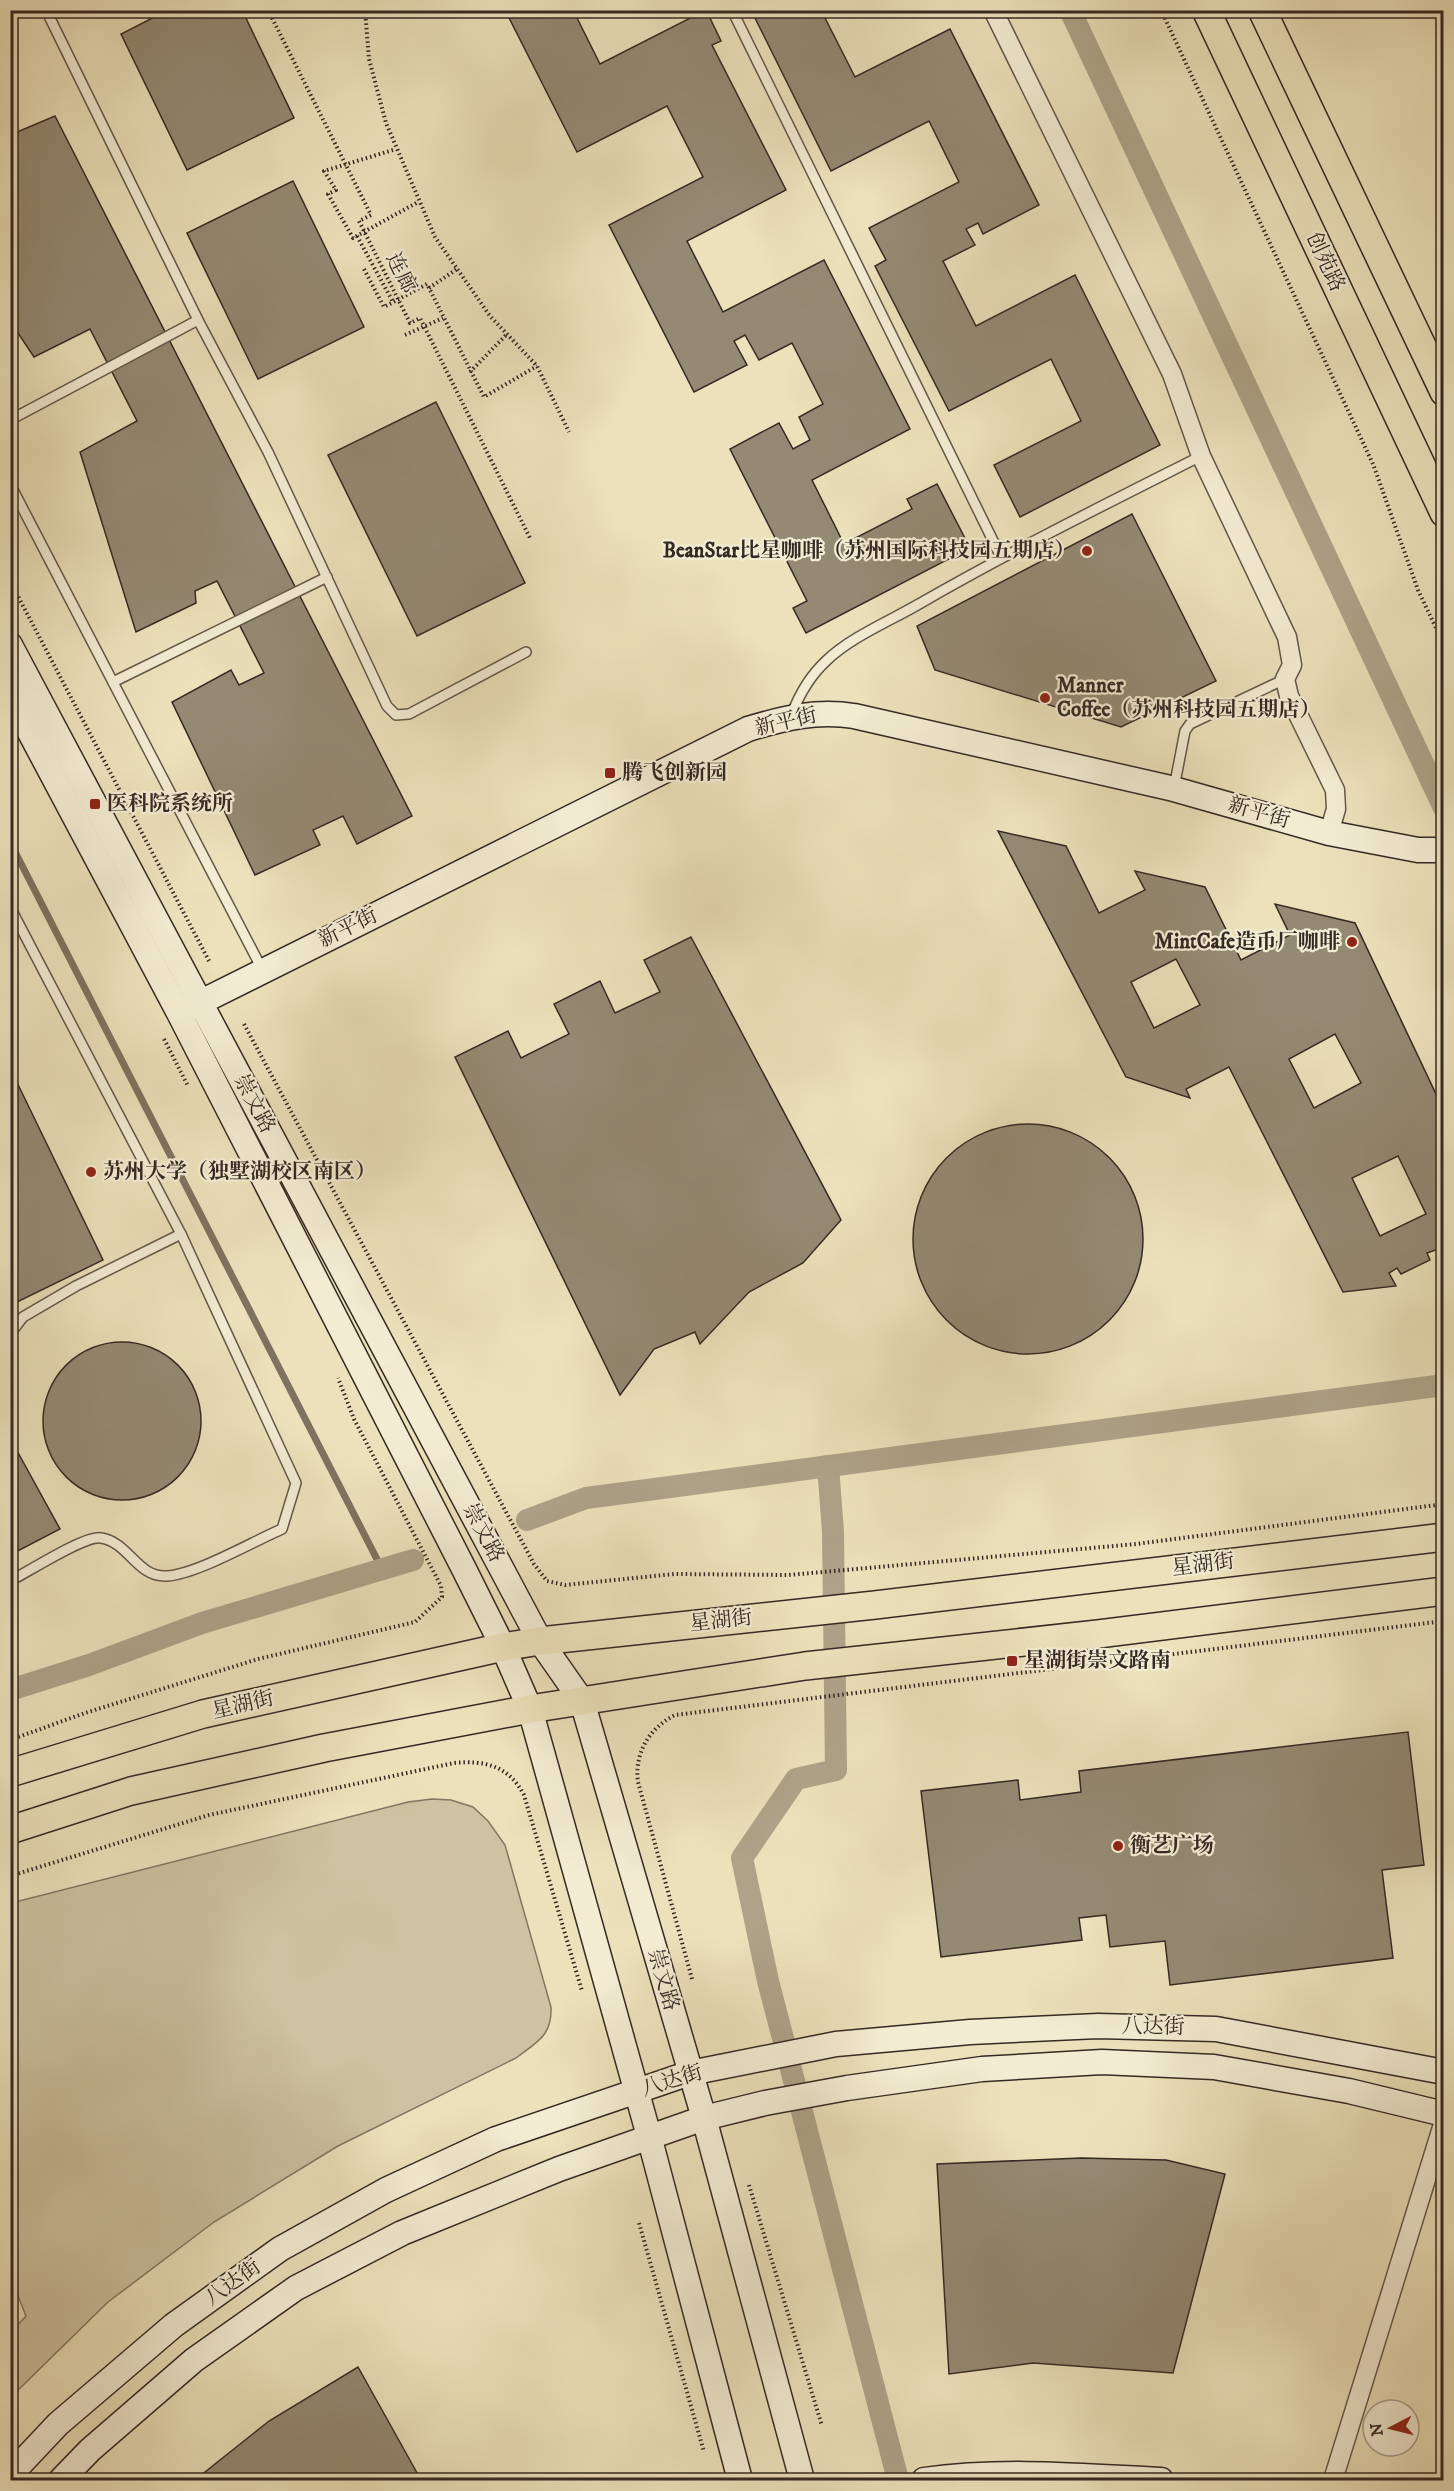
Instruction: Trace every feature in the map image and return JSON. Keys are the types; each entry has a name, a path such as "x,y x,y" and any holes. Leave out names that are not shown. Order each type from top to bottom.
{"main road":[{"name":"创苑路","path":"1206,10 1443,513"},
{"path":"1262,10 1443,392"},
{"name":"星湖街","path":"10,1773 203,1714 540,1641 875,1605 1443,1537"},
{"path":"10,1830 131,1791 324,1748 530,1709 805,1666 1098,1634 1443,1591"}],"street":[{"path":"993,10 1172,374 1201,456 1287,637 1292,665 1285,679 1289,696 1335,790 1336,810 1329,832"},
{"name":"崇文路","path":"10,645 190,1008 417,1477 504,1647 530,1709 649,2136 740,2481"},
{"name":"崇文路","path":"10,695 190,1008 447,1466 540,1641 582,1701 704,2118 802,2481"},
{"name":"新平街","path":"190,1008 748,729 791,717 831,712 854,716 1174,789 1329,832 1418,850 1443,850"},
{"name":"八达街","path":"10,2475 58,2424 174,2325 280,2249 386,2190 496,2139 690,2073 836,2044 970,2032 1098,2026 1216,2029 1443,2072"},
{"name":"八达街","path":"62,2481 90,2450 194,2360 296,2288 402,2233 559,2169 704,2118 765,2103 847,2088 982,2069 1080,2063 1214,2067 1349,2091 1443,2114"},
{"path":"1333,2481 1443,2121"},
{"path":"934,2479 1063,2474 1161,2481"}],"lane":[{"path":"46,10 198,320 268,452 387,706 396,715 409,714 526,652"},
{"path":"732,10 1001,557"},
{"path":"10,420 198,320"},
{"path":"791,717 799,696 827,660 855,640 1001,557 1201,456"},
{"path":"10,484 262,971"},
{"path":"113,682 327,577"},
{"path":"1174,789 1185,731 1190,724 1285,679"},
{"path":"10,907 181,1234 296,1483 282,1529 190,1571 165,1576 147,1573 120,1546 101,1537 80,1542 10,1581"},
{"path":"10,1334 23,1317 76,1286 181,1234"}],"path":[{"name":"连廊","path":"268,10 371,215 359,221 410,323 420,318 531,540"},
{"path":"365,10 369,59 386,123 418,202 435,237 490,316 537,366 569,432"},
{"path":"1161,10 1373,464 1418,590 1443,645"},
{"path":"393,150 324,171 336,190 328,194 353,238 418,202"},
{"path":"357,236 393,302"},
{"path":"364,269 384,308 427,284 469,373 484,397 537,366"},
{"path":"429,288 457,269"},
{"path":"405,335 443,318"},
{"path":"469,373 507,334"},
{"path":"10,581 208,961"},
{"path":"244,1024 534,1564 547,1581 565,1585 674,1574 789,1575 1136,1544 1443,1504"},
{"path":"162,1035 188,1086"},
{"path":"10,1740 85,1713 258,1659 415,1622 437,1603 442,1597 441,1586 354,1419 337,1375"},
{"path":"692,1979 636,1768 638,1757 652,1732 665,1720 675,1715 1443,1621"},
{"path":"10,1876 209,1815 454,1763 480,1762 495,1767 516,1780 524,1795 584,1995"},
{"path":"749,2185 822,2426"},
{"path":"639,2223 704,2452"}],"shaded area":[{"path":"432,1799 451,1800 473,1807 488,1821 505,1845 551,2007 549,2025 542,2037 516,2058 338,2146 214,2222 108,2302 11,2397 11,2332 26,2316 10,2276 11,1903 408,1802"}],"building":[{"path":"168,10 242,10 294,118 187,170 121,34"},
{"path":"505,10 573,10 600,64 706,10 721,41 712,45 786,190 687,241 723,312 824,260 910,429 812,480 844,544 912,509 907,499 937,484 970,548 806,633 793,608 807,601 730,449 779,423 793,449 810,440 799,417 823,404 792,343 759,360 745,335 734,341 747,365 694,392 609,225 703,177 667,106 577,152"},
{"path":"751,10 825,10 822,12 855,77 950,29 1039,205 983,234 978,223 966,229 975,245 943,261 976,326 1075,275 1160,445 1020,517 994,465 1081,421 1051,359 949,411 875,266 886,260 869,228 959,182 929,121 831,171"},
{"path":"55,116 412,816 357,844 343,816 313,830 320,845 255,875 172,702 231,670 239,685 264,673 217,581 195,591 196,603 136,632 80,452 137,421 90,329 34,357 10,321 10,135"},
{"path":"293,181 364,327 258,379 187,233"},
{"path":"436,402 525,583 417,636 328,455"},
{"path":"1132,514 1216,681 1121,727 935,670 917,626"},
{"path":"998,831 1066,846 1099,913 1145,890 1135,871 1205,887 1241,960 1290,935 1275,904 1355,923 1444,1111 1444,1247 1427,1253 1430,1260 1401,1274 1397,1268 1389,1273 1396,1286 1343,1292 1229,1067 1186,1089 1190,1098 1126,1077","holes":["1176,959 1200,1005 1154,1028 1131,982","1335,1034 1361,1083 1314,1108 1289,1059","1398,1156 1426,1214 1380,1236 1352,1178"]},
{"path":"691,937 841,1220 803,1263 749,1292 700,1344 695,1332 654,1349 620,1395 455,1057 508,1031 521,1058 569,1034 554,1004 600,981 615,1013 660,992 644,960"},
{"path":"10,1068 103,1260 17,1302 10,1289"},
{"path":"1028,1124 1050,1126 1072,1133 1101,1150 1117,1166 1138,1206 1143,1239 1141,1261 1134,1283 1117,1312 1101,1328 1061,1349 1028,1354 1006,1352 984,1345 955,1328 939,1312 918,1272 913,1239 915,1217 922,1195 939,1166 955,1150 995,1129"},
{"path":"122,1342 137,1343 152,1348 166,1355 178,1365 188,1377 195,1391 200,1406 200,1436 195,1451 188,1465 178,1477 166,1487 152,1494 137,1499 122,1500 107,1499 92,1494 78,1487 66,1477 56,1465 49,1451 44,1436 43,1421 44,1406 49,1391 56,1377 66,1365 78,1355 92,1348 107,1343"},
{"path":"10,1438 60,1529 10,1555"},
{"path":"1408,1732 1424,1865 1382,1870 1393,1958 1170,1985 1165,1941 1110,1947 1106,1915 1079,1918 1082,1940 941,1957 921,1791 1018,1780 1020,1800 1081,1792 1079,1771"},
{"path":"1081,2158 1166,2160 1225,2174 1173,2373 1033,2363 949,2374 937,2164"},
{"path":"358,2367 421,2480 195,2480 269,2421"}],"waterway":[{"path":"1070,10 1444,808"},
{"path":"10,842 383,1571"},
{"path":"527,1520 586,1498 1444,1385"},
{"path":"828,1466 833,1532 836,1770 796,1779 742,1858 768,1981 898,2480"},
{"path":"10,1690 89,1665 202,1623 413,1560"}],"place":[{"name":"BeanStar比星咖啡（苏州国际科技园五期店）","path":"1087,551"},
{"name":"Manner Coffee（苏州科技园五期店）","path":"1045,698"},
{"name":"腾飞创新园","path":"610,773"},
{"name":"医科院系统所","path":"95,804"},
{"name":"MintCafe造币厂咖啡","path":"1352,942"},
{"name":"苏州大学（独墅湖校区南区）","path":"91,1172"},
{"name":"星湖街崇文路南","path":"1012,1661"},
{"name":"衡艺广场","path":"1118,1846"}]}
